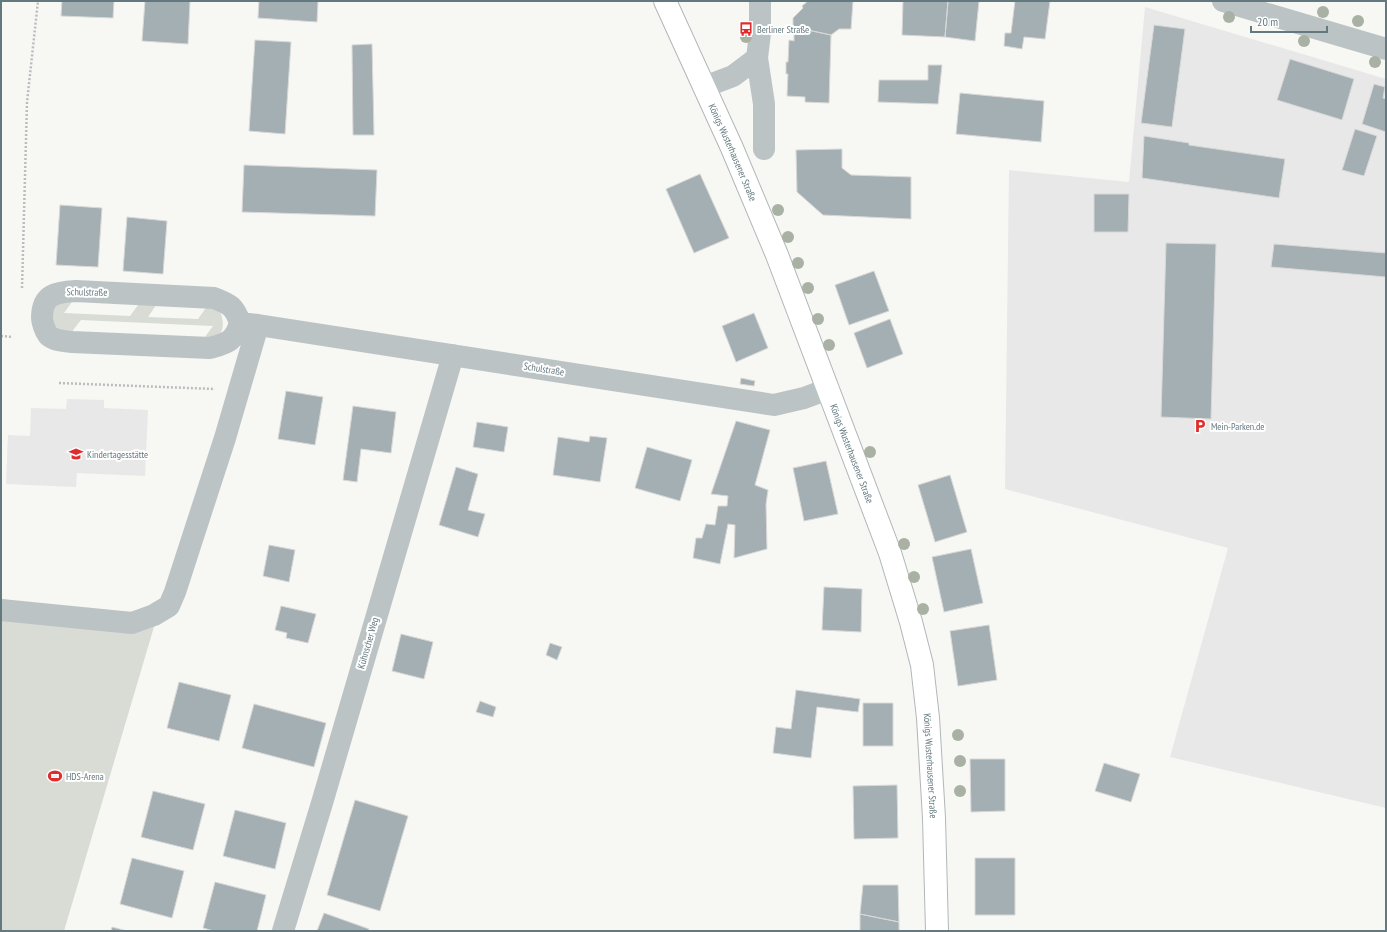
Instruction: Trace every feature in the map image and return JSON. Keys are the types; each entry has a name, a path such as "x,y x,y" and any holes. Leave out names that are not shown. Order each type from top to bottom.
{"main road":[{"name":"Königs Wusterhausener Straße","path":"665,1 732,148 774,249 890,553 911,622 922,665 928,718 934,810 937,931"}],"street":[{"path":"760,1 760,33 757,58 764,104 764,149"},
{"path":"1223,1 1386,49"},
{"path":"704,88 734,76 757,58"},
{"name":"Schulstraße","path":"249,324 225,344 210,348 72,342 58,340 48,335 42,321 42,309 47,299 59,292 76,291 214,298 228,303 249,324 774,405 804,398 828,389"},
{"path":"1,610 132,623 154,615 169,606 175,592 225,438 249,324"},
{"name":"Kühnscher Weg","path":"283,931 453,355"}],"path":[{"path":"22,288 27,102 38,1"},
{"path":"1,336 13,337"},
{"path":"59,383 219,389"}],"shaded area":[{"path":"1145,7 1386,79 1386,808 1170,757 1228,548 1005,489 1009,170 1129,182"},
{"path":"74,299 64,313 130,316 141,301 158,302 148,317 198,319 208,305 220,311 223,326 219,335 202,341 213,326 81,320 70,334 55,328 51,313 56,303"},
{"name":"Kindertagesstätte","path":"67,399 104,400 104,408 148,410 145,476 77,473 76,487 6,484 8,435 30,436 31,408 66,409"},
{"name":"HDS-Arena","path":"1,599 156,620 64,931 1,931"}],"building":[{"path":"62,1 114,1 113,18 61,16"},
{"path":"145,1 190,1 188,44 142,41"},
{"path":"259,1 318,1 317,22 258,18"},
{"path":"808,1 853,1 851,29 839,29 831,35 793,27 793,18"},
{"path":"903,1 948,1 945,37 902,35"},
{"path":"948,1 979,1 975,41 945,37"},
{"path":"1015,1 1050,1 1045,39 1024,37 1022,49 1004,46 1005,33 1011,33"},
{"path":"1154,25 1185,29 1172,127 1141,123"},
{"path":"794,27 831,35 829,103 805,102 805,97 787,96 788,74 786,74 786,62 788,62 789,40 794,41"},
{"path":"255,40 291,42 285,134 249,131"},
{"path":"372,44 374,135 353,135 352,45"},
{"path":"1290,59 1354,79 1342,120 1277,100"},
{"path":"928,65 942,65 938,104 878,102 879,80 928,80"},
{"path":"1374,84 1385,87 1383,98 1386,99 1386,132 1362,124"},
{"path":"960,93 1044,101 1041,142 956,134"},
{"path":"1355,129 1377,136 1364,176 1342,170"},
{"path":"1144,136 1189,143 1189,145 1285,159 1279,198 1142,178"},
{"path":"842,149 842,168 851,175 911,177 911,219 823,215 797,192 796,150"},
{"path":"244,165 377,170 375,216 242,212"},
{"path":"700,174 729,238 694,253 666,189"},
{"path":"1094,194 1129,194 1128,232 1094,232"},
{"path":"60,205 102,208 98,267 56,265"},
{"path":"127,217 167,221 163,274 123,271"},
{"path":"1166,243 1216,244 1211,419 1161,417"},
{"path":"1274,244 1386,253 1386,277 1271,267"},
{"path":"874,271 889,311 849,325 835,285"},
{"path":"754,313 768,348 736,362 722,326"},
{"path":"890,319 903,354 867,368 854,333"},
{"path":"741,378 755,381 754,386 740,384"},
{"path":"286,391 323,397 315,445 278,439"},
{"path":"353,406 396,412 391,453 361,449 357,482 343,480"},
{"path":"736,421 770,430 755,485 768,490 766,504 767,549 734,558 735,525 728,524 720,564 693,558 696,538 702,538 706,524 715,525 718,506 727,506 728,496 711,494"},
{"path":"477,422 508,427 504,452 473,447"},
{"path":"590,436 607,438 600,482 553,475 558,437 589,442"},
{"path":"647,447 692,460 680,501 635,488"},
{"path":"826,461 838,514 804,521 793,468"},
{"path":"456,467 478,474 468,510 485,514 478,537 439,525"},
{"path":"950,475 967,532 935,542 918,485"},
{"path":"269,545 295,550 289,582 263,576"},
{"path":"971,549 983,603 944,612 932,557"},
{"path":"824,587 862,589 861,632 822,630"},
{"path":"281,606 316,614 308,643 286,638 287,633 275,630"},
{"path":"989,625 997,680 958,686 950,631"},
{"path":"401,634 433,642 424,679 392,671"},
{"path":"550,643 562,647 557,660 546,655"},
{"path":"179,682 231,695 219,741 167,728"},
{"path":"796,690 860,699 858,712 817,707 811,758 773,753 776,727 791,729"},
{"path":"480,701 496,707 493,717 476,712"},
{"path":"863,703 893,703 893,746 863,746"},
{"path":"254,704 326,723 314,767 242,748"},
{"path":"970,759 1005,759 1005,811 971,812"},
{"path":"1104,763 1140,774 1131,802 1095,791"},
{"path":"897,785 898,838 854,839 853,786"},
{"path":"153,791 205,804 193,850 141,837"},
{"path":"355,800 408,816 380,911 327,895"},
{"path":"235,810 286,823 275,869 223,856"},
{"path":"132,858 184,871 172,918 120,904"},
{"path":"975,858 1015,858 1015,915 975,915"},
{"path":"215,882 266,895 257,931 214,931 203,928"},
{"path":"863,885 898,885 899,922 860,914"},
{"path":"324,913 369,929 368,931 317,931"},
{"path":"860,914 899,922 899,931 860,931"},
{"path":"112,927 127,931 111,931"}],"place":[{"name":"Berliner Straße","path":"746,29"},
{"name":"Mein-Parken.de","path":"1200,426"},
{"name":"Kindertagesstätte","path":"76,454"},
{"name":"HDS-Arena","path":"55,776"}]}
